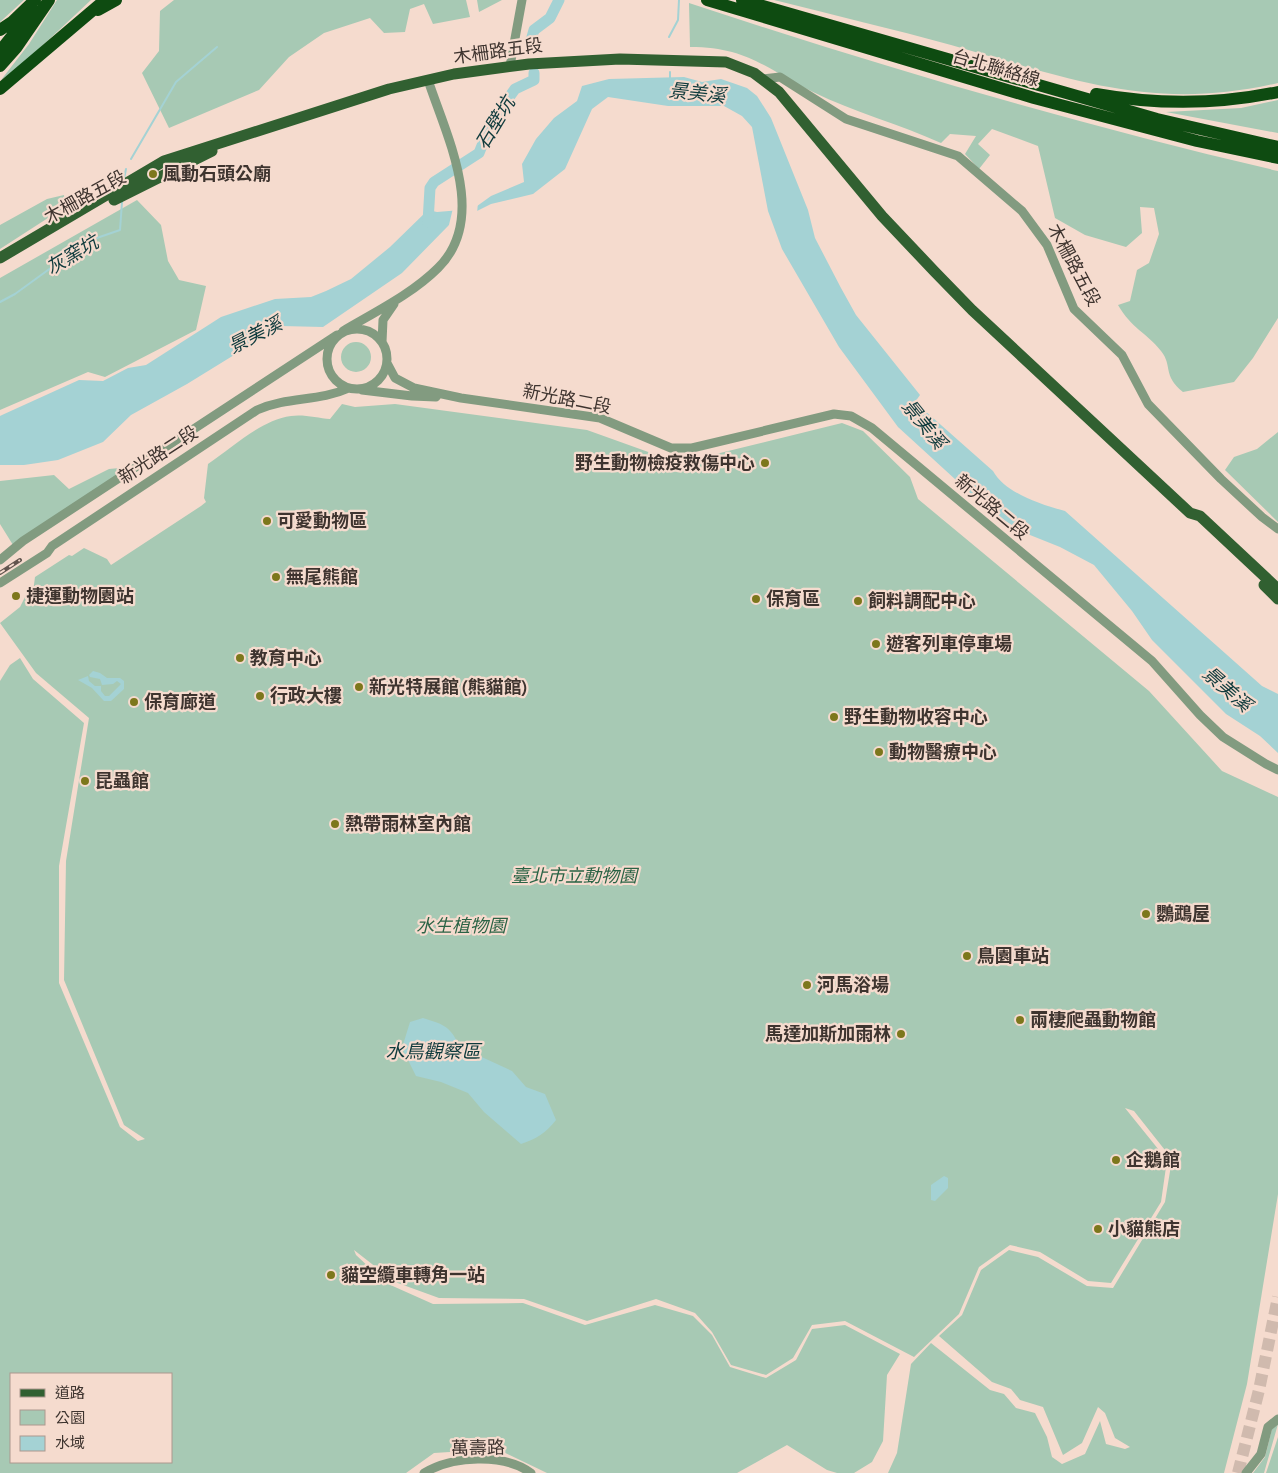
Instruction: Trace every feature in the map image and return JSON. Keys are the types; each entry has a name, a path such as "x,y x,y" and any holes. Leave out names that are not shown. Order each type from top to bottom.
{"highway":[{"path":"0,30 12,22 35,0"},
{"path":"0,52 40,0"},
{"path":"0,66 16,48 49,0"},
{"path":"0,89 92,13 105,0"},
{"path":"92,13 116,0"},
{"name":"台北聯絡線","path":"742,0 1157,119 1216,131 1278,147"},
{"name":"台北聯絡線","path":"712,2 1034,98 1197,141 1278,158"},
{"path":"1034,84 1156,103 1221,102 1278,92"},
{"path":"1216,131 1278,143"},
{"path":"1197,141 1222,151 1278,163"}],"main road":[{"name":"木柵路五段","path":"0,258 115,191 146,170 174,157 354,99 428,80 510,66 620,59 710,60 741,67 763,79 788,102 882,216 934,272 1190,512 1195,522 1278,599"},
{"name":"木柵路五段","path":"0,265 98,209 242,136"},
{"path":"174,157 174,170"},
{"name":"木柵路五段","path":"1190,512 1200,516 1278,589"}],"street":[{"path":"510,66 522,0"},
{"name":"木柵路五段","path":"763,79 780,77 846,119 958,156 1022,211 1047,245 1074,310 1122,355 1148,404 1221,479 1262,517 1278,529"},
{"name":"新光路二段","path":"0,560 29,538 340,333 402,295 432,273 446,258 456,240 461,222 463,202 458,170 428,80"},
{"name":"新光路二段","path":"382,342 382,320 402,295"},
{"path":"357,328 377,336 382,342 387,363 376,382 352,388 337,382 327,365 327,352 340,333 357,328"},
{"name":"新光路二段","path":"387,363 392,374 404,384 461,398 600,418 676,449 692,448 834,414 852,416 872,428 1152,661 1204,719 1224,736 1278,770"},
{"name":"新光路二段","path":"0,583 47,553 52,546 100,513 257,410 284,400 325,397 352,388 412,396 461,398"},
{"path":"1246,1473 1261,1454 1268,1427 1278,1419"},
{"name":"萬壽路","path":"424,1473 440,1465 453,1462 481,1461 517,1465 531,1473"}],"green space":[{"path":"0,0 24,0 0,22"},
{"path":"57,0 91,0 25,62 1,80 29,44"},
{"path":"174,0 466,0 470,17 433,24 424,4 410,9 405,32 384,33 370,18 324,33 289,57 259,90 169,128 142,73 159,51 160,11"},
{"path":"477,0 502,0 479,12"},
{"path":"774,0 1278,0 1278,83 1233,91 1191,94 1151,93 1112,88 1074,80 929,39"},
{"path":"689,3 835,50 1055,115 1278,171 1278,318 1253,358 1234,382 1183,392 1172,381 1165,356 1128,319 1118,305 1130,301 1137,270 1149,263 1159,234 1154,208 1140,207 1142,233 1126,247 1085,235 1055,218 1038,146 992,129 978,144 990,155 979,169 965,154 976,136 950,134 941,143 813,92 742,55 710,48 690,47"},
{"path":"1278,100 1278,133 1166,112 1241,108"},
{"path":"64,195 65,207 0,249 0,225 47,199"},
{"path":"137,200 161,225 168,261 179,280 206,286 196,330 105,377 88,372 0,410 0,278"},
{"path":"356,342 367,346 371,357 367,368 356,372 345,368 341,357 345,346"},
{"name":"臺北市立動物園","path":"342,404 355,407 395,404 587,430 679,463 842,423 863,431 910,477 918,499 1149,691 1222,771 1278,797 1278,1194 1247,1384 1224,1473 888,1473 897,1453 911,1364 931,1343 990,1390 1004,1394 1016,1408 1035,1413 1047,1437 1052,1457 1062,1464 1085,1454 1100,1421 1106,1444 1125,1449 1130,1447 1115,1438 1105,1413 1098,1407 1082,1443 1063,1455 1043,1407 1020,1400 1011,1389 992,1382 939,1336 962,1315 981,1270 1009,1250 1038,1257 1087,1286 1113,1288 1165,1202 1172,1159 1134,1111 1125,1108 1167,1160 1161,1202 1111,1283 1088,1281 1040,1252 1010,1245 979,1267 959,1314 914,1357 845,1321 812,1325 793,1358 766,1375 731,1365 712,1332 695,1313 656,1299 587,1321 524,1299 439,1298 395,1282 354,1250 356,1255 386,1283 433,1304 523,1303 585,1325 655,1305 693,1316 712,1335 730,1367 766,1378 796,1360 812,1329 845,1325 900,1354 887,1375 883,1441 872,1462 854,1473 837,1473 827,1470 787,1445 737,1473 547,1473 497,1449 434,1453 406,1473 0,1473 0,681 10,665 20,658 33,679 84,723 59,866 59,983 120,1127 138,1141 145,1139 124,1125 64,980 66,861 89,718 36,673 0,623 20,607 25,597 33,592 35,577 69,555 72,556 84,548 107,559 111,565 206,502 204,498 208,464 258,428 291,416 330,419"},
{"path":"1278,432 1278,522 1225,470 1234,457 1257,449"},
{"path":"130,467 13,545 0,524 0,481 54,475 69,489 109,469"},
{"path":"1278,1424 1264,1473 1253,1473 1265,1457 1272,1429"},
{"path":"1278,1437 1278,1473 1266,1473"}],"water":[{"name":"景美溪","path":"684,77 702,82 721,79 747,88 757,96 771,118 808,210 815,238 856,315 920,395 915,402 993,471 1006,486 1035,502 1065,511 1262,686 1278,694 1278,753 1260,736 1226,714 1152,640 1132,611 1094,565 1060,547 1025,533 991,512 898,427 839,347 782,249 768,211 752,127 742,116 724,106 668,106 608,97 592,109 565,169 533,194 491,204 449,225 402,273 323,327 281,326 187,384 131,415 103,442 58,460 24,465 0,465 0,416 79,380 103,381 128,368 146,365 221,317 275,299 311,297 326,291 351,279 390,247 428,210 437,212 473,209 491,196 524,182 522,164 536,139 554,118 577,101 582,86 609,79"},
{"path":"93,671 107,678 120,678 124,681 124,689 111,701 104,701 92,688 78,680 88,676 89,681 95,686 101,686 101,691 105,696 109,696 121,684 117,681 113,684 102,685 100,679 90,677 89,675"},
{"name":"水鳥觀察區","path":"423,1018 450,1030 460,1047 512,1071 526,1087 545,1094 556,1120 540,1135 521,1144 484,1112 468,1093 441,1082 416,1076 402,1048 410,1022"},
{"path":"944,1176 948,1178 948,1188 935,1201 931,1200 931,1185"}],"pier":[{"path":"478,202 477,214 448,229 453,208 472,206"}],"waterway":[{"name":"石壁坑","path":"530,44 534,30 550,18 559,0"},
{"path":"669,37 678,20 679,0"},
{"name":"灰窯坑","path":"131,159 176,82 217,47"},
{"name":"景美溪","path":"670,72 670,80"},
{"name":"石壁坑","path":"428,222 430,188 434,182 479,153 492,121 515,89 534,80 534,73"},
{"name":"灰窯坑","path":"124,179 126,169"},
{"name":"灰窯坑","path":"0,302 15,294 88,241 120,230 122,202"}],"tunnel":[{"path":"1238,1473 1259,1390 1278,1297"}],"railway":[{"path":"0,573 20,560"}],"place":[{"name":"風動石頭公廟","path":"153,174"},
{"name":"野生動物檢疫救傷中心","path":"765,463"},
{"name":"可愛動物區","path":"267,521"},
{"name":"無尾熊館","path":"276,577"},
{"name":"捷運動物園站","path":"16,596"},
{"name":"保育區","path":"756,599"},
{"name":"飼料調配中心","path":"858,601"},
{"name":"遊客列車停車場","path":"876,644"},
{"name":"教育中心","path":"240,658"},
{"name":"新光特展館 (熊貓館)","path":"359,687"},
{"name":"行政大樓","path":"260,696"},
{"name":"保育廊道","path":"134,702"},
{"name":"野生動物收容中心","path":"834,717"},
{"name":"動物醫療中心","path":"879,752"},
{"name":"昆蟲館","path":"85,781"},
{"name":"熱帶雨林室內館","path":"335,824"},
{"name":"鸚鵡屋","path":"1146,914"},
{"name":"鳥園車站","path":"967,956"},
{"name":"河馬浴場","path":"807,985"},
{"name":"兩棲爬蟲動物館","path":"1020,1020"},
{"name":"馬達加斯加雨林","path":"901,1034"},
{"name":"企鵝館","path":"1116,1160"},
{"name":"小貓熊店","path":"1098,1229"},
{"name":"貓空纜車轉角一站","path":"331,1275"}],"park label":[{"name":"水生植物園","path":"461,926"}]}
